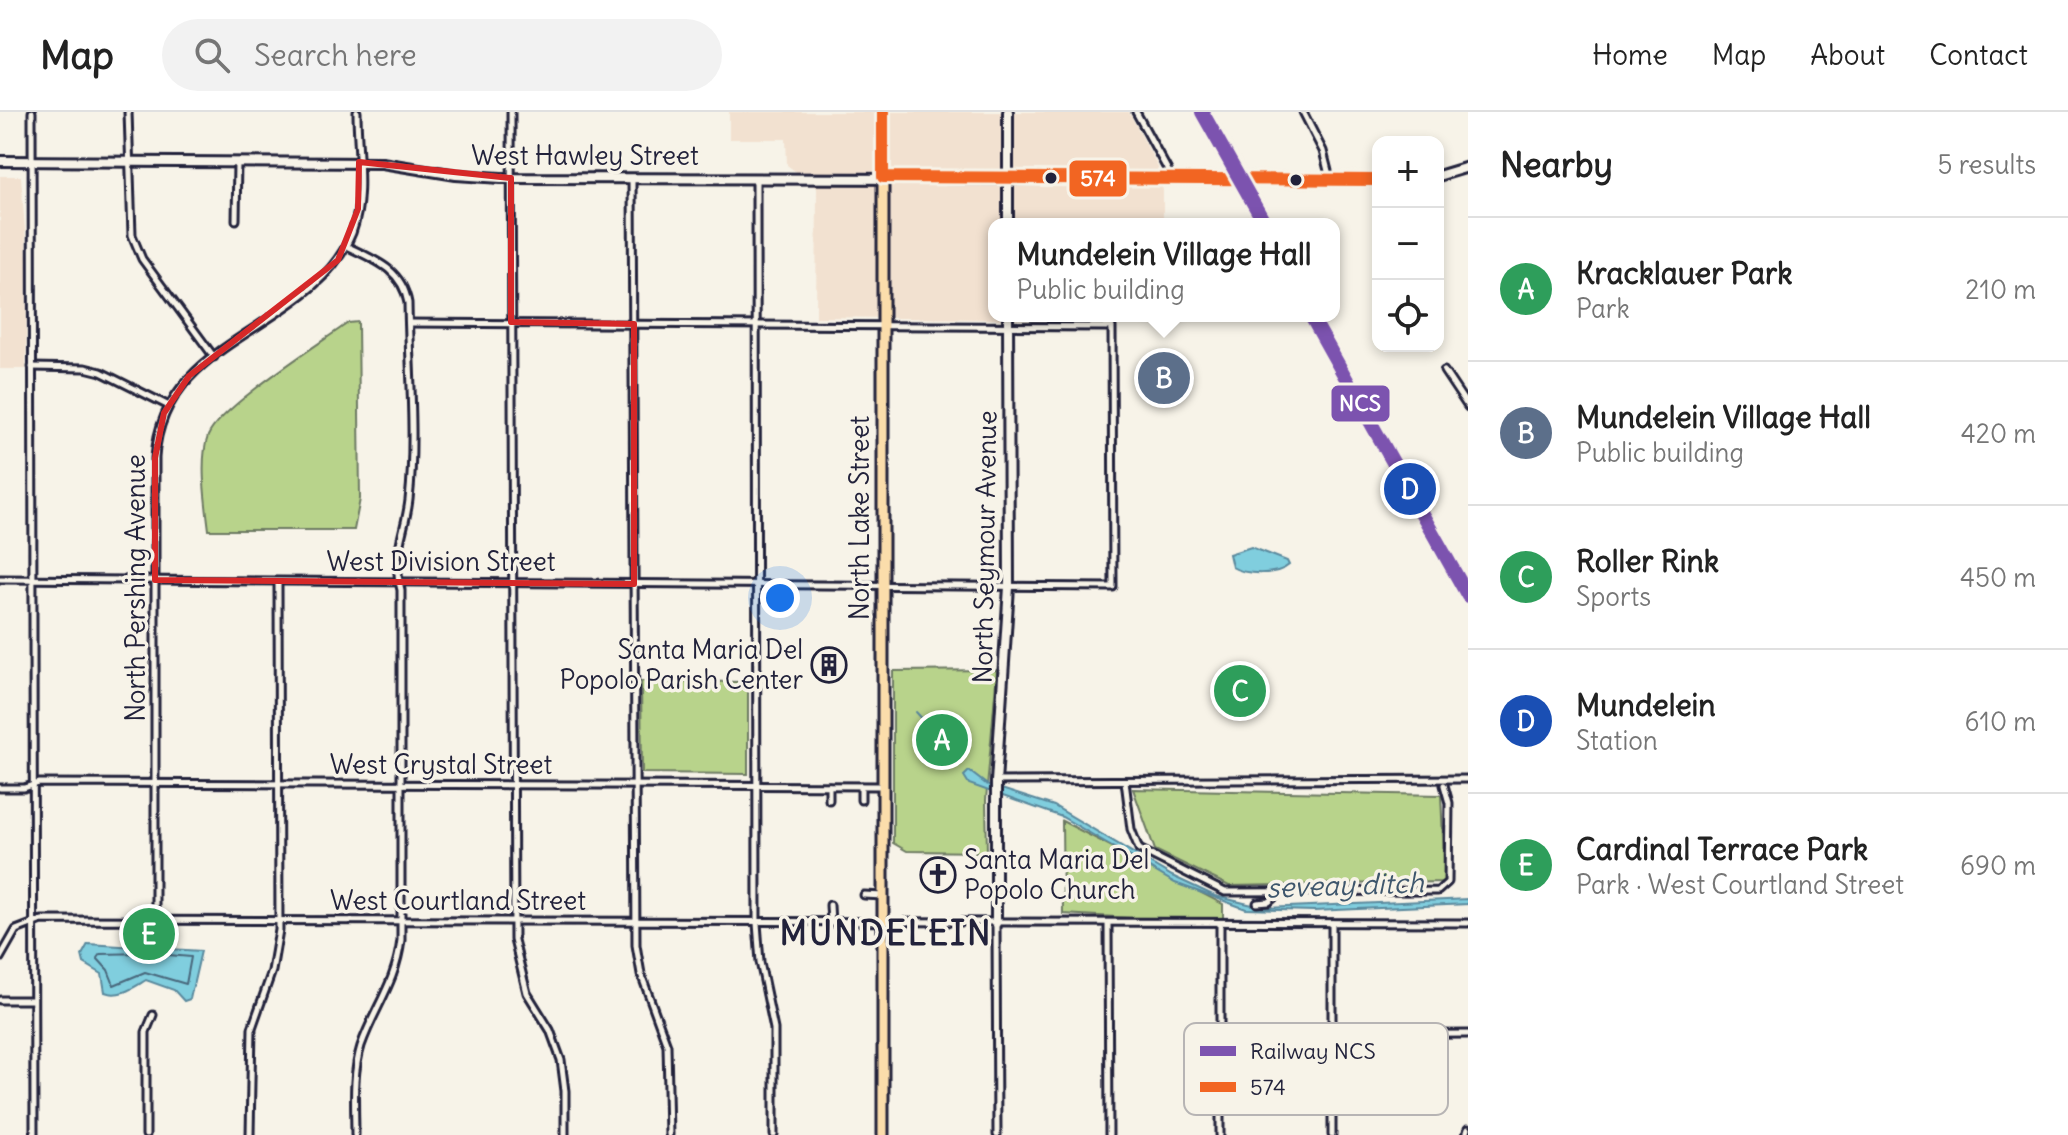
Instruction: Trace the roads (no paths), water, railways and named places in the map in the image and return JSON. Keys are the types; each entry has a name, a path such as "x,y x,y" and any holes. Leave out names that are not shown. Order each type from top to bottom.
{"main road":[{"name":"North Lake Street","path":"883,112 883,1135"}],"street":[{"path":"32,112 34,1135"},
{"path":"128,112 132,235 142,259 214,357"},
{"path":"355,1135 357,1063 368,1029 395,974 402,921 397,551 409,489 408,303 400,278 389,267 346,246 358,209 357,112"},
{"path":"511,112 513,921 522,981 550,1030 561,1060 565,1135"},
{"path":"1008,112 1008,218"},
{"path":"1136,112 1172,178"},
{"path":"1303,112 1323,151 1330,179"},
{"name":"West Hawley Street","path":"0,161 359,162 400,164 477,177 511,178 1372,180"},
{"path":"236,220 237,162"},
{"path":"1444,174 1468,167"},
{"path":"756,177 757,923 760,962 774,1029 774,1135"},
{"path":"632,178 635,922 641,974 667,1045 669,1135"},
{"name":"North Pershing Avenue","path":"155,920 156,442 167,405 189,376 315,283 338,260 346,246"},
{"name":"North Seymour Avenue","path":"996,923 996,782 1009,587 1008,322"},
{"path":"409,323 1008,327"},
{"name":"West Division Street","path":"0,579 1113,587 1112,327 1008,327"},
{"path":"32,367 85,368 101,372 167,405"},
{"path":"1444,371 1468,407"},
{"path":"250,1135 252,1028 272,971 279,921 278,582"},
{"path":"996,782 1468,779"},
{"path":"1125,781 1131,829 1139,849 1225,892 1279,893 1438,891 1448,882 1449,803 1444,785"},
{"name":"West Crystal Street","path":"0,788 39,783 883,786"},
{"path":"829,786 829,800"},
{"path":"861,786 861,800"},
{"path":"1257,903 1269,902 1279,893"},
{"path":"864,895 883,896"},
{"path":"830,905 831,923"},
{"path":"0,958 16,930 33,922"},
{"name":"West Courtland Street","path":"33,922 1468,923"},
{"path":"996,923 997,1135"},
{"path":"1108,923 1109,1135"},
{"path":"1220,923 1220,1023"},
{"path":"1332,923 1332,1023"},
{"path":"0,1000 33,1000"},
{"path":"146,1135 146,1032 153,1015"},
{"path":"1448,1034 1468,1034"},
{"path":"1466,1135 1468,1129"}],"water":[{"path":"1251,547 1287,561 1289,565 1277,571 1261,573 1232,567 1229,554"},
{"path":"969,771 986,784 1054,806 1172,876 1215,896 1265,908 1468,899 1468,904 1314,911 1246,909 1175,883 1062,817 969,784 964,776"},
{"path":"88,944 201,951 190,999 184,1001 174,990 146,980 121,993 105,992 102,974 84,963 82,955"}],"waterway":[{"path":"916,712 955,755"}],"rail line":[{"name":"NCS","path":"1202,112 1262,218"},
{"name":"NCS","path":"1314,322 1468,596"}],"place":[{"name":"Mundelein Village Hall","path":"1164,378"},
{"name":"Mundelein","path":"1410,489"},
{"name":"Santa Maria Del Popolo Parish Center","path":"829,665"},
{"name":"Roller Rink","path":"1240,691"},
{"name":"Kracklauer Park","path":"942,740"},
{"name":"Santa Maria Del Popolo Church","path":"938,875"},
{"name":"Cardinal Terrace Park","path":"149,934"}],"district":[{"name":"MUNDELEIN","path":"886,933"}],"water label":[{"name":"seveay ditch","path":"1345,885"}]}
